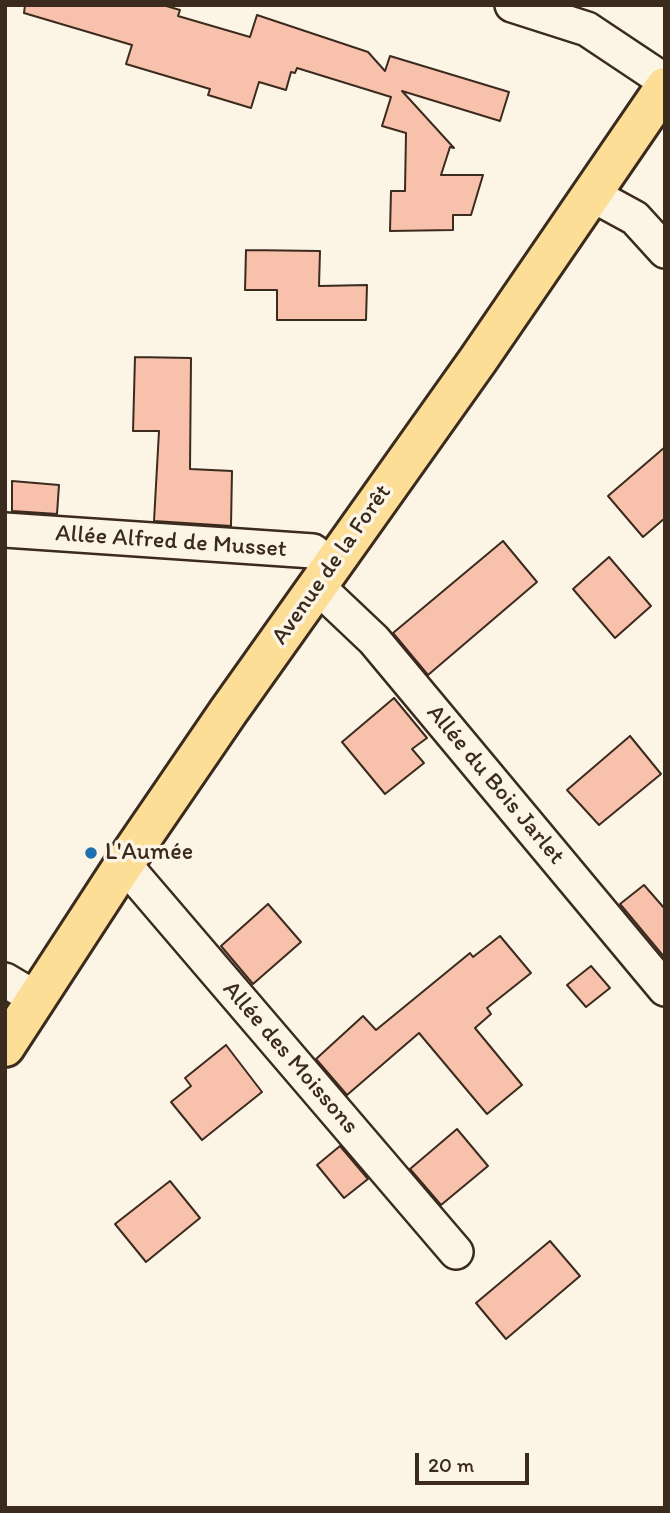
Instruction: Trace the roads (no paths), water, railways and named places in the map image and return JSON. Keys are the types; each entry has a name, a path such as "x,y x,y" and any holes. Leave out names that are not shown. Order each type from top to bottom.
{"main road":[{"name":"Avenue de la Forêt","path":"5,1047 124,864 228,712 665,88"}],"street":[{"path":"512,5 587,29 665,81"},
{"path":"591,194 635,218 665,251"},
{"name":"Allée Alfred de Musset","path":"5,530 313,551 325,577"},
{"name":"Allée du Bois Jarlet","path":"325,577 374,640 665,989"},
{"name":"Allée des Moissons","path":"124,864 456,1252"},
{"path":"5,979 37,999"}],"place":[{"name":"L'Aumée","path":"91,853"}]}
